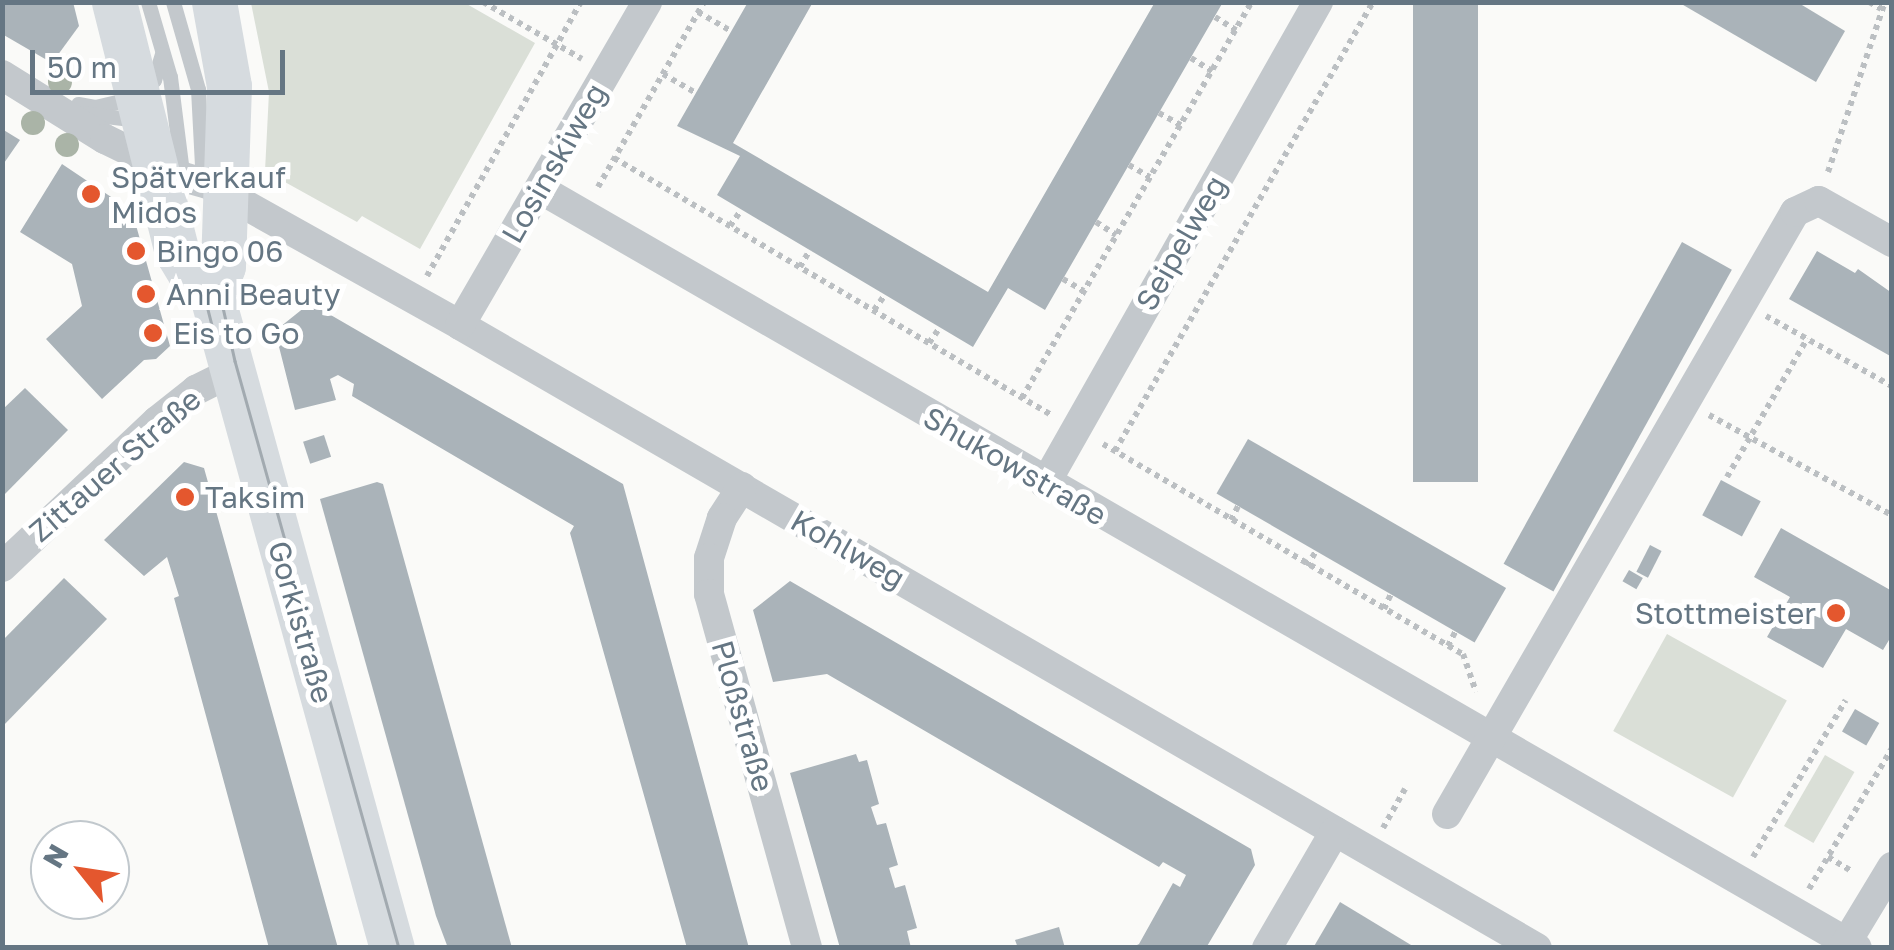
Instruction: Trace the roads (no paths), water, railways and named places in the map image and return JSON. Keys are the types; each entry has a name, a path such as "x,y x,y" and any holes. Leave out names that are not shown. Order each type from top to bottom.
{"main road":[{"name":"Gorkistraße","path":"114,2 223,266 210,289"},
{"name":"Gorkistraße","path":"214,2 229,86 181,166 177,252 210,289 392,948"}],"street":[{"name":"Losinskiweg","path":"460,325 647,2"},
{"name":"Seipelweg","path":"1045,484 1318,2"},
{"name":"Kohlweg","path":"2,75 34,95 181,166 1538,948"},
{"name":"Shukowstraße","path":"540,190 1849,946"},
{"path":"1446,814 1795,212 1819,201 1892,242"},
{"name":"Zittauer Straße","path":"2,566 157,421 196,390 232,372"},
{"name":"Ploßstraße","path":"742,487 722,518 709,558 709,594 808,948"},
{"path":"1267,948 1335,830"},
{"path":"1849,946 1892,867"}],"lane":[{"path":"148,2 162,50 181,166"},
{"path":"174,2 198,89 181,166"},
{"path":"181,166 184,40"},
{"path":"162,50 154,80 181,166"},
{"path":"34,95 96,107 181,166"},
{"path":"34,95 91,116 181,166"},
{"path":"190,230 210,289"}],"tram line":[{"path":"218,285 235,361 399,948"},
{"path":"202,286 213,329"}],"place":[{"name":"Spätverkauf Midos","path":"91,194"},
{"name":"Bingo 06","path":"136,251"},
{"name":"Anni Beauty","path":"146,294"},
{"name":"Eis to Go","path":"153,333"},
{"name":"Taksim","path":"185,497"},
{"name":"Stottmeister","path":"1836,613"}]}
